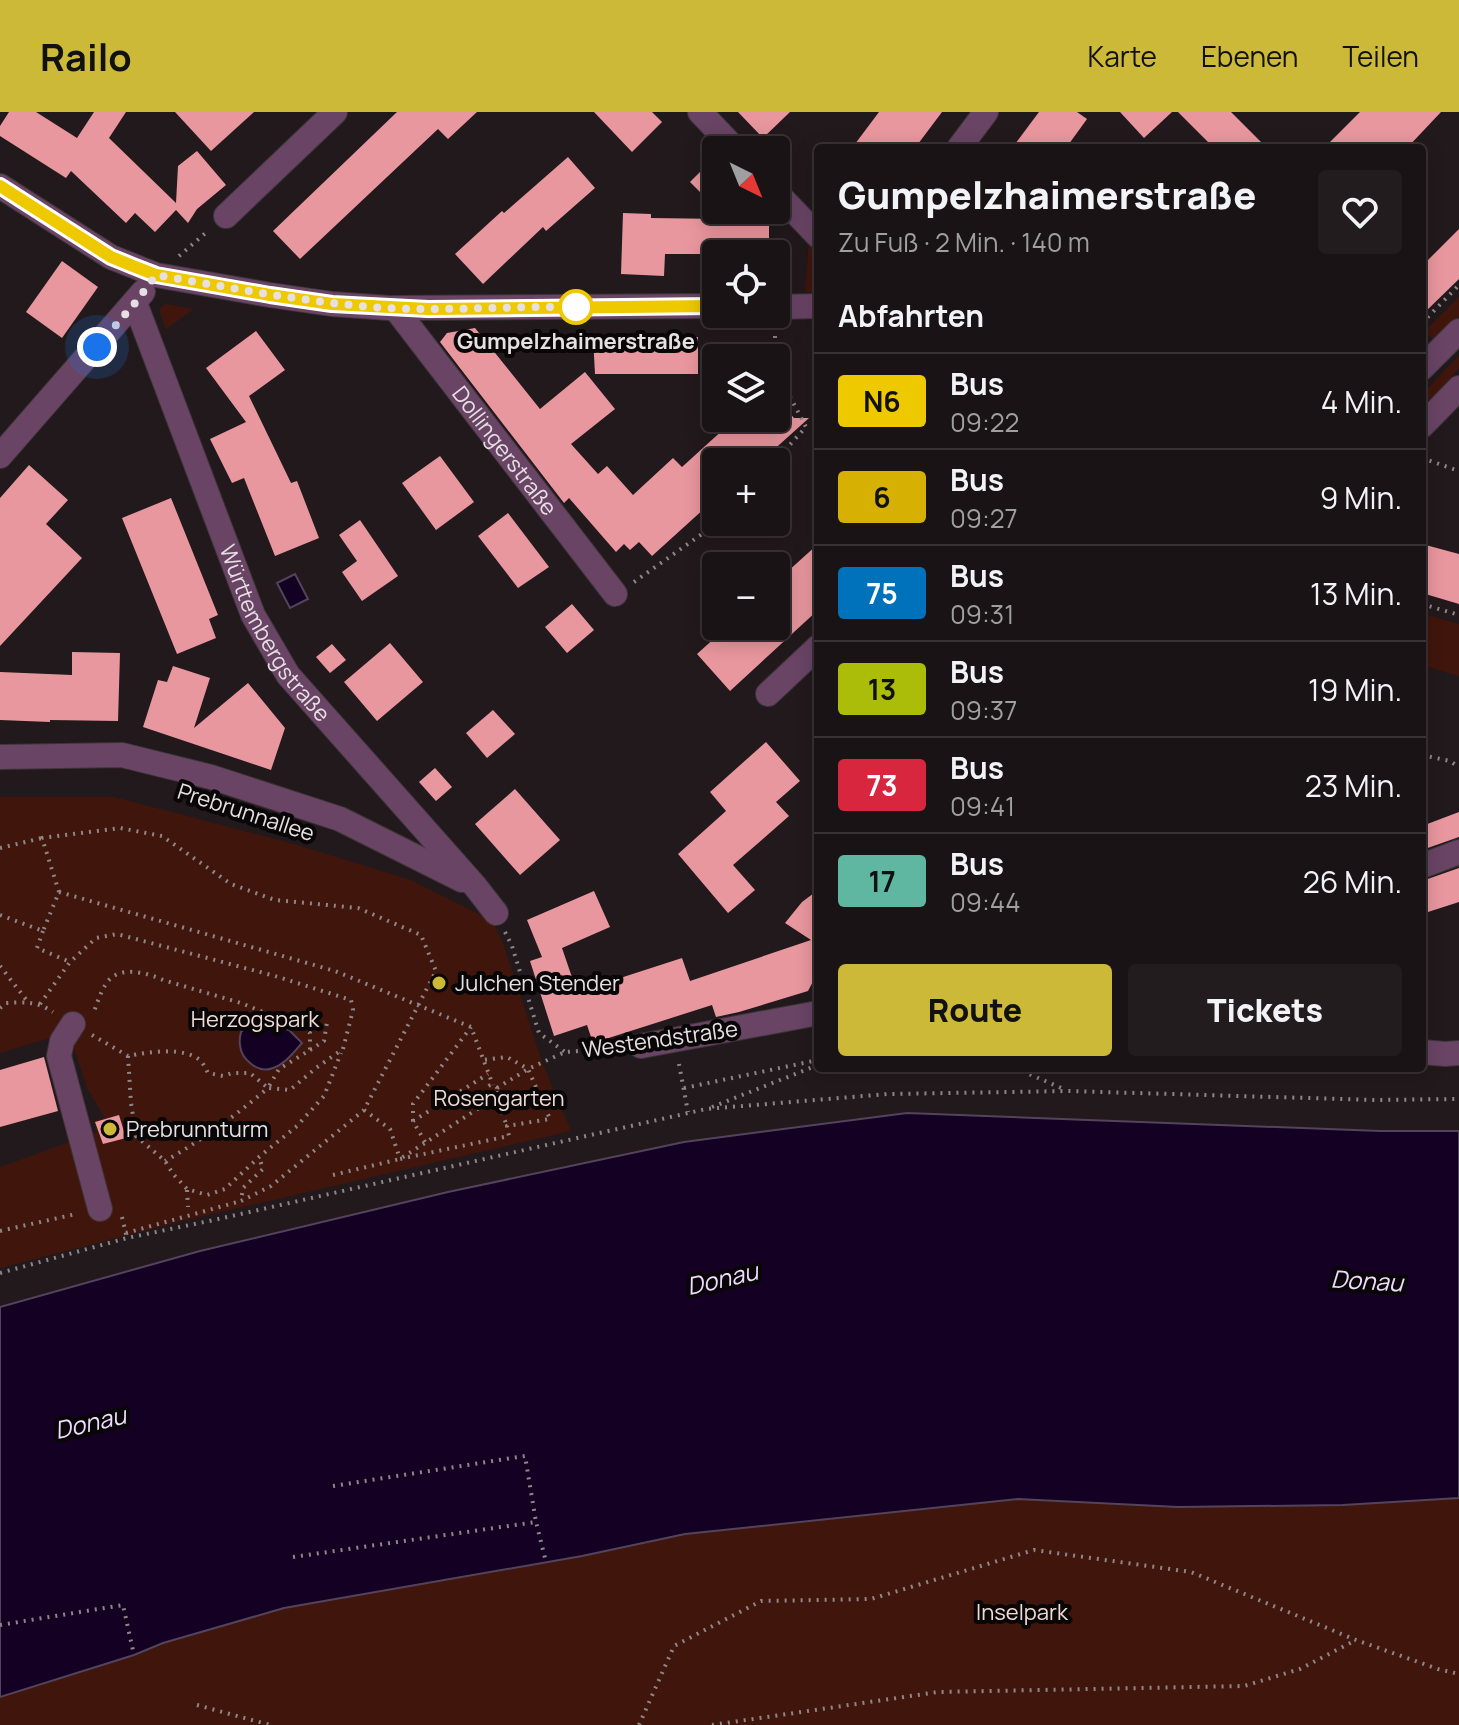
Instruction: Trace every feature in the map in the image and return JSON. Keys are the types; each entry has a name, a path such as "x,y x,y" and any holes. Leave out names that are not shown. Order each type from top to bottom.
{"street":[{"path":"226,216 335,112"},
{"path":"700,112 723,136"},
{"path":"962,144 986,112"},
{"path":"0,186 111,257 156,275 270,295 332,304 395,308 702,306"},
{"path":"790,207 814,232"},
{"path":"0,456 156,275"},
{"name":"Württembergstraße","path":"135,303 253,615 288,675 496,913"},
{"path":"790,314 814,307"},
{"name":"Dollingerstraße","path":"395,308 615,594"},
{"path":"1426,364 1459,331"},
{"path":"1426,422 1459,388"},
{"path":"768,694 814,651"},
{"name":"Prebrunnallee","path":"0,757 122,755 211,777 340,819 475,886"},
{"path":"1426,864 1459,852"},
{"name":"Westendstraße","path":"641,1046 814,1014"},
{"path":"82,1021 62,1041 59,1056 100,1209"},
{"path":"1426,1052 1459,1053"}],"path":[{"path":"156,275 226,216"},
{"path":"1426,319 1459,285"},
{"path":"787,448 806,427 790,397"},
{"path":"1426,459 1459,471"},
{"path":"615,594 702,534"},
{"path":"1426,605 1459,615"},
{"path":"1426,756 1450,761 1459,767"},
{"path":"0,848 42,838 120,828 162,836 231,884 275,900 358,908 421,935 436,971 364,1110 271,1186 241,1201 0,1273"},
{"path":"42,838 59,892 37,948 70,962"},
{"path":"59,892 335,971 471,1027 498,1092 496,1097 509,1136 333,1175"},
{"name":"Westendstraße","path":"496,913 512,946 539,1033 565,1052 641,1046"},
{"path":"0,915 43,931"},
{"path":"0,1008 6,1003 40,1004 70,962 96,938 117,934 275,976 351,1000 353,1010 343,1049 324,1096 297,1126 225,1189 207,1195 187,1189 165,1161 136,1136 128,1056 159,1050 186,1055 200,1060 208,1073 223,1076 250,1073 268,1088 290,1090 343,1049"},
{"path":"0,966 28,1002"},
{"path":"82,1021 107,981 122,972 151,974 273,1016 294,1017 310,1033 310,1050"},
{"path":"165,1161 233,1118 268,1088 279,1069 324,1041 327,1022"},
{"path":"425,1142 413,1121 413,1104 471,1027"},
{"path":"496,1097 487,1095 488,1087 565,1052"},
{"path":"483,1060 507,1057 528,1069 550,1119 507,1126"},
{"path":"688,1112 684,1088 814,1063"},
{"path":"706,1109 814,1064"},
{"path":"1024,1072 1069,1091"},
{"path":"413,1121 488,1074"},
{"path":"127,1235 229,1217 706,1109 888,1094 1069,1091 1375,1100 1459,1099"},
{"path":"400,1159 496,1097"},
{"path":"364,1110 390,1129 400,1159"},
{"path":"241,1201 243,1188 263,1169 259,1157"},
{"path":"187,1189 188,1207"},
{"path":"0,1231 119,1205 127,1235"},
{"path":"333,1486 525,1456 546,1562"},
{"path":"293,1557 536,1522"},
{"path":"639,1725 674,1646 761,1601 871,1599 1034,1550 1191,1572 1356,1640 1459,1674"},
{"path":"0,1625 123,1605 134,1655"},
{"path":"712,1725 938,1692 1244,1686 1300,1669 1356,1640"},
{"path":"197,1705 270,1725"}],"green space":[{"path":"809,241 814,247 814,292 805,292"},
{"path":"1459,297 1459,316 1434,340 1426,330"},
{"path":"165,304 194,309 166,329 159,310"},
{"path":"1459,356 1459,368 1426,406 1426,390"},
{"path":"1427,615 1459,624 1459,676 1426,666"},
{"name":"Herzogspark","path":"0,797 114,797 294,844 411,880 485,917 495,926 504,946 542,1062 571,1131 178,1222 0,1268 0,1167 97,1132 94,1121 105,1118 87,1088 73,1045 53,1037 0,1053"},
{"name":"Inselpark","path":"1459,1498 1459,1725 0,1725 0,1697 163,1643 284,1608 378,1587 582,1556 685,1534 1018,1499 1178,1507 1343,1505"}],"water":[{"path":"295,574 308,599 290,608 277,583"},
{"path":"261,1023 289,1030 302,1043 273,1068 256,1067 241,1050 241,1032 249,1025"},
{"name":"Donau","path":"907,1113 1380,1131 1459,1131 1459,1498 1343,1505 1178,1507 1018,1499 685,1534 582,1556 284,1608 163,1643 0,1697 0,1307 200,1251 448,1192 684,1142"}],"building":[{"path":"9,112 36,112 77,138 94,112 126,112 109,138 176,203 178,166 197,151 226,185 197,209 188,223 176,210 155,232 135,213 126,223 71,171 66,178 0,136 0,126"},
{"path":"175,112 254,112 211,151"},
{"path":"397,112 477,112 448,139 438,129 300,259 273,231"},
{"path":"594,112 652,112 662,122 632,152"},
{"path":"738,112 790,112 765,136 761,136"},
{"path":"879,112 942,112 918,144 855,144"},
{"path":"1039,112 1077,112 1087,119 1069,144 1015,144"},
{"path":"1120,112 1172,112 1144,138"},
{"path":"1178,112 1231,112 1263,144 1210,144"},
{"path":"1360,112 1441,112 1411,144 1328,144"},
{"path":"568,157 595,188 546,231 543,227 483,284 455,254"},
{"path":"702,170 702,194 690,182"},
{"path":"623,213 651,214 651,218 702,219 702,224 769,224 769,240 702,240 702,254 665,254 664,276 621,274"},
{"path":"1459,229 1459,279 1426,311 1426,262"},
{"path":"62,261 98,287 62,338 26,312"},
{"path":"475,328 540,409 585,372 615,409 571,444 598,474 607,466 633,495 673,458 682,467 702,449 702,511 652,556 639,542 630,550 624,544 616,552 569,498 564,503 440,342 447,333"},
{"path":"256,331 285,370 249,396 291,483 297,481 319,538 275,556 244,478 232,483 210,439 246,422 206,368"},
{"path":"593,337 698,337 698,374 595,374"},
{"path":"790,414 794,418 809,418 776,448 703,448 721,432 790,432"},
{"path":"440,456 474,502 436,530 402,483"},
{"path":"29,465 68,500 46,524 82,558 0,646 0,498"},
{"path":"171,498 218,615 209,619 216,638 177,654 122,518"},
{"path":"508,513 549,567 518,588 478,536"},
{"path":"360,520 398,576 362,601 342,572 357,561 339,535"},
{"path":"1426,545 1459,554 1459,604 1426,594"},
{"path":"814,548 814,614 790,636 790,569"},
{"path":"572,604 594,630 567,653 545,627"},
{"path":"712,640 785,640 730,691 697,654"},
{"path":"390,643 423,682 377,721 344,682"},
{"path":"332,644 346,660 330,673 316,657"},
{"path":"72,652 120,653 118,721 0,720 0,672 72,675"},
{"path":"173,666 210,678 194,728 248,683 285,728 271,770 143,727 158,680 167,682"},
{"path":"493,710 515,734 487,758 466,733"},
{"path":"766,742 800,781 776,802 789,816 733,865 755,890 728,913 678,854 726,811 710,792"},
{"path":"435,768 452,787 436,801 419,782"},
{"path":"515,789 560,840 520,875 475,824"},
{"path":"1459,812 1459,837 1426,849 1426,824"},
{"path":"1459,868 1459,902 1428,912 1426,880"},
{"path":"594,891 610,927 562,948 577,992 682,958 690,981 811,940 785,923 814,893 814,980 808,991 716,1017 712,1005 593,1043 587,1025 554,1036 530,961 542,957 527,920"},
{"path":"44,1057 58,1111 0,1127 0,1070"},
{"name":"Prebrunnturm","path":"119,1115 126,1138 103,1144 95,1122"}],"bus line":[{"name":"N6","path":"0,186 111,257 133,266 156,275 270,295 389,308 702,306"}],"place":[{"name":"Gumpelzhaimerstraße","path":"576,307"},
{"name":"Julchen Stender","path":"439,983"},
{"name":"Prebrunnturm","path":"110,1129"}],"route":[{"path":"97,347 156,275 332,304 428,309 576,307"}],"park label":[{"name":"Rosengarten","path":"499,1098"}]}
